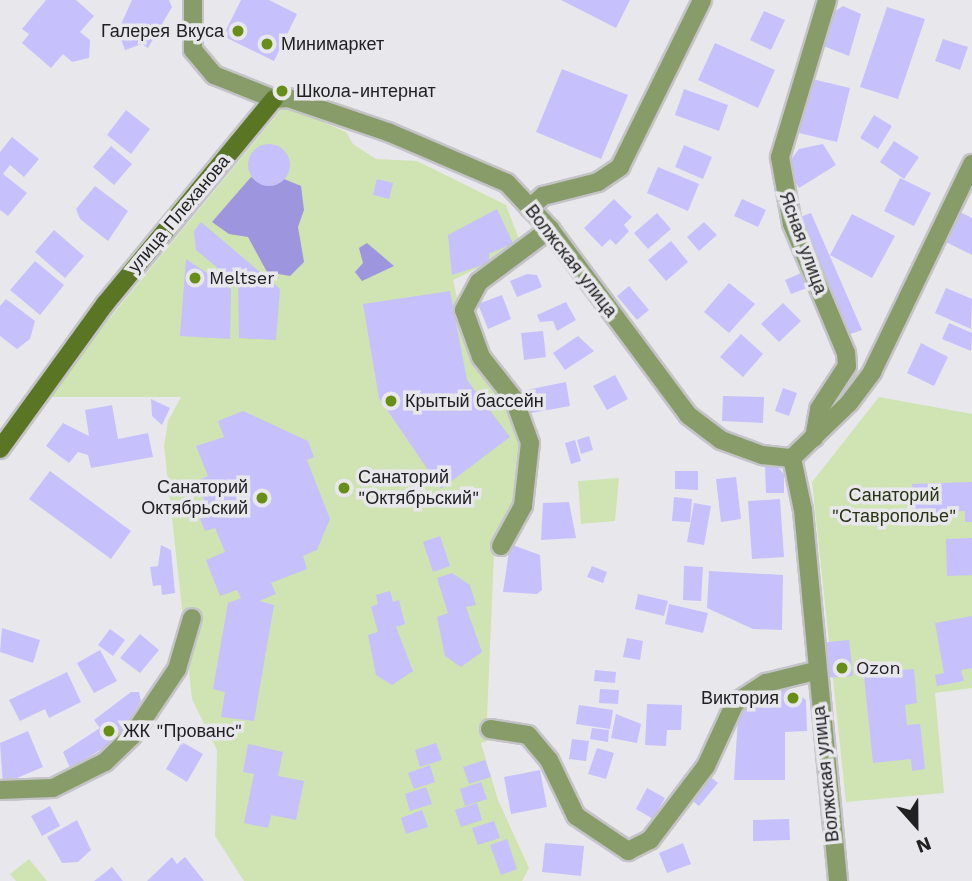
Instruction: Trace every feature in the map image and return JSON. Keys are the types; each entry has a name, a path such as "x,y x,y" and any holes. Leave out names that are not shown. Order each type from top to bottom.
{"street":[{"path":"193,0 190,33 201,63 214,75 274,99"},
{"path":"530,208 543,196 598,181 620,167 702,0"},
{"name":"Ясная улица","path":"814,438 819,409 845,373 846,353 792,224 780,157 827,0"},
{"name":"Волжская улица","path":"274,99 288,98 388,132 507,183 550,229 688,415 720,440 762,455 792,458 803,510 815,671 838,881"},
{"name":"улица Плеханова","path":"0,449 105,304 274,99"},
{"path":"792,458 814,438 872,372 972,164"},
{"path":"501,545 523,506 530,443 513,399 481,358 464,310 479,282 550,229"},
{"path":"0,790 53,788 105,762 131,736 177,668 192,618"},
{"path":"490,729 528,734 549,760 576,816 628,851 650,840 706,766 735,703 766,683 815,671"}],"green space":[{"name":"Санаторий \"Октябрьский\"","path":"285,105 346,132 353,144 376,159 417,161 506,205 522,247 453,280 465,333 520,430 524,465 516,503 497,533 494,554 487,718 493,739 481,743 498,800 529,868 522,881 244,881 215,836 217,750 192,699 164,446 168,421 181,397 45,397"},
{"name":"Санаторий \"Ставрополье\"","path":"879,397 972,414 972,688 935,693 944,793 846,802 812,482"},
{"path":"619,478 615,521 581,524 578,481"},
{"path":"29,859 47,881 16,881 10,874"}],"shaded area":[{"path":"251,177 263,185 284,179 301,186 304,210 298,227 304,262 290,276 267,272 248,237 229,234 212,222"},
{"path":"367,243 394,266 362,281 355,272 363,263 359,248"}],"building":[{"path":"46,0 76,0 94,16 80,32 90,40 89,58 72,62 63,54 51,68 22,43 29,34 22,29"},
{"path":"132,0 169,0 172,7 148,48 142,44 125,50 118,31"},
{"path":"241,0 269,0 297,14 274,61 223,36"},
{"path":"561,0 630,0 616,28"},
{"path":"843,6 861,14 849,56 821,45 834,12"},
{"path":"887,7 925,19 898,99 860,87"},
{"path":"764,11 785,20 771,50 750,40"},
{"path":"943,39 968,47 960,70 935,61"},
{"path":"715,43 775,70 758,108 698,80"},
{"path":"562,69 628,95 601,159 536,132"},
{"path":"812,79 850,88 837,142 799,133"},
{"path":"684,89 728,105 719,131 675,115"},
{"path":"126,110 150,129 131,154 107,135"},
{"path":"874,115 892,126 878,149 860,138"},
{"path":"12,137 39,159 24,177 10,165 3,174 27,193 8,216 0,210 0,152"},
{"path":"894,141 919,157 904,179 880,162"},
{"path":"269,144 284,150 290,165 284,180 269,186 254,180 248,165 254,150"},
{"path":"823,144 836,165 799,188 785,167 799,149"},
{"path":"684,145 712,157 703,179 675,167"},
{"path":"111,146 132,164 114,185 93,167"},
{"path":"658,167 699,184 688,211 647,193"},
{"path":"900,178 931,193 914,226 884,211"},
{"path":"377,179 393,183 389,199 373,195"},
{"path":"95,186 128,211 108,241 80,219 76,209"},
{"path":"614,199 632,217 624,225 629,231 616,245 610,239 602,247 584,228"},
{"path":"742,199 766,210 758,227 734,216"},
{"path":"497,209 513,243 489,254 489,263 452,275 448,235"},
{"path":"958,211 972,218 972,255 944,241"},
{"path":"657,213 671,229 648,249 634,233"},
{"path":"811,213 862,330 848,335 797,218"},
{"path":"852,214 895,236 872,278 830,255"},
{"path":"201,222 280,289 276,340 239,338 238,285 196,250 194,231"},
{"path":"704,222 717,235 699,251 687,237"},
{"path":"54,230 84,256 65,278 35,252"},
{"path":"671,241 688,262 666,281 648,260"},
{"path":"186,259 231,289 230,339 180,336"},
{"path":"35,261 64,285 40,315 10,290"},
{"path":"801,273 807,288 791,294 785,280"},
{"path":"527,274 537,275 542,287 517,297 510,281"},
{"path":"729,283 755,304 729,333 704,312"},
{"path":"629,286 649,310 637,320 617,296"},
{"path":"946,288 972,299 971,329 935,313"},
{"path":"450,291 467,380 510,437 441,489 379,398 363,304"},
{"path":"502,295 511,319 488,329 478,304"},
{"path":"6,299 35,321 30,339 17,349 0,336 0,306"},
{"path":"566,302 576,320 557,331 553,321 540,322 537,315"},
{"path":"783,303 801,321 779,342 761,324"},
{"path":"949,323 972,333 971,351 942,339"},
{"path":"543,331 546,357 524,360 521,333"},
{"path":"741,334 763,354 743,377 720,357"},
{"path":"578,336 594,351 565,370 553,353"},
{"path":"921,343 948,357 934,386 907,373"},
{"path":"615,375 628,399 607,410 593,386"},
{"path":"566,382 570,406 531,413 526,390"},
{"path":"783,388 797,393 789,416 775,411"},
{"path":"723,396 764,397 763,423 722,421"},
{"path":"151,399 170,408 162,425 152,416"},
{"path":"112,405 118,439 148,433 153,457 91,468 88,455 78,452 69,463 46,446 63,423 89,436 85,410"},
{"name":"Санаторий Октябрьский","path":"243,411 308,441 314,457 307,460 330,519 317,550 303,556 307,569 271,583 276,594 259,601 274,605 254,721 221,717 225,692 213,689 228,603 241,598 237,590 220,596 206,560 225,552 215,528 205,531 200,519 210,515 197,481 208,476 196,446 224,437 218,421"},
{"path":"589,436 593,450 581,454 577,440"},
{"path":"575,440 581,461 571,464 565,443"},
{"path":"765,465 776,465 784,474 784,493 766,493"},
{"path":"50,471 131,531 111,559 29,499"},
{"path":"675,471 698,471 698,490 675,489"},
{"path":"736,477 741,519 721,522 716,479"},
{"path":"972,482 972,522 965,522 965,511 945,512 946,520 913,521 912,484"},
{"path":"674,497 692,499 690,522 672,521"},
{"path":"780,499 784,557 752,559 748,501"},
{"path":"569,502 576,538 541,540 543,503"},
{"path":"694,503 711,506 704,545 687,542"},
{"path":"440,536 450,566 433,572 423,542"},
{"path":"972,538 972,575 947,576 946,539"},
{"path":"510,544 540,555 542,590 537,594 503,592"},
{"path":"161,545 171,550 175,593 162,595 161,585 153,586 150,567 158,566"},
{"path":"592,566 607,572 603,583 587,577"},
{"path":"684,566 703,567 701,601 683,600"},
{"path":"709,571 783,575 782,630 753,629 707,608"},
{"path":"452,573 470,585 476,605 466,607 482,652 461,667 445,656 437,617 448,613 437,578"},
{"path":"390,591 393,602 399,600 405,624 396,627 413,671 392,685 376,675 368,635 378,632 371,607 378,604 376,595"},
{"path":"638,594 668,601 664,616 635,609"},
{"path":"669,604 708,613 703,633 665,624"},
{"path":"972,616 972,668 961,670 964,681 937,686 935,675 944,673 935,623"},
{"path":"2,628 40,640 33,663 0,652"},
{"path":"110,629 125,640 113,656 98,645"},
{"path":"140,634 159,650 140,673 120,658"},
{"path":"627,638 643,641 640,660 623,657"},
{"path":"849,640 853,676 823,678 820,643"},
{"path":"100,650 117,681 94,693 77,663"},
{"path":"901,663 901,670 914,669 917,703 905,705 907,725 920,724 925,769 912,771 911,759 873,763 863,667"},
{"path":"595,670 616,672 615,683 594,681"},
{"path":"67,672 81,702 49,718 45,709 20,721 9,700"},
{"path":"787,686 806,700 807,731 785,732 785,780 734,780 739,703"},
{"path":"600,689 619,690 618,704 599,703"},
{"name":"ЖК \"Прованс\"","path":"131,692 139,692 141,701 117,740 70,768 63,752 100,728 94,720"},
{"path":"647,704 682,705 681,730 667,730 666,746 645,745"},
{"path":"579,705 613,710 610,729 576,724"},
{"path":"616,714 641,724 637,743 611,738"},
{"path":"592,728 609,730 608,742 590,739"},
{"path":"28,731 43,767 3,784 0,743"},
{"path":"572,739 589,741 586,761 569,759"},
{"path":"182,742 203,754 187,782 166,769"},
{"path":"436,743 442,760 420,767 415,750"},
{"path":"248,744 283,752 278,776 304,781 296,820 271,815 268,828 244,823 254,774 243,772"},
{"path":"597,748 614,753 606,779 588,774"},
{"path":"485,760 491,777 469,784 463,767"},
{"path":"430,765 435,782 414,789 408,773"},
{"path":"540,770 547,807 511,814 504,777"},
{"path":"706,773 718,783 699,806 686,796"},
{"path":"481,782 487,799 465,806 460,789"},
{"path":"426,787 432,804 410,811 405,794"},
{"path":"647,788 665,798 653,819 636,809"},
{"path":"477,803 482,820 461,827 455,810"},
{"path":"50,806 60,826 42,836 31,816"},
{"path":"422,810 428,827 406,834 401,818"},
{"path":"789,819 790,840 753,841 753,820"},
{"path":"77,820 91,850 78,862 62,863 47,837"},
{"path":"494,821 500,838 478,845 472,828"},
{"path":"507,839 517,869 501,875 490,845"},
{"path":"545,843 584,846 581,876 542,872"},
{"path":"683,843 691,864 667,873 659,853"},
{"path":"172,857 177,864 185,857 204,881 147,881"},
{"path":"112,867 123,881 94,881"}],"place":[{"name":"Галерея Вкуса","path":"238,31"},
{"name":"Минимаркет","path":"267,44"},
{"name":"Школа-интернат","path":"282,91"},
{"name":"Meltser","path":"195,278"},
{"name":"Крытый бассейн","path":"391,401"},
{"name":"Санаторий \"Октябрьский\"","path":"344,488"},
{"name":"Санаторий Октябрьский","path":"262,498"},
{"name":"Ozon","path":"842,668"},
{"name":"Виктория","path":"793,698"},
{"name":"ЖК \"Прованс\"","path":"109,731"}]}
